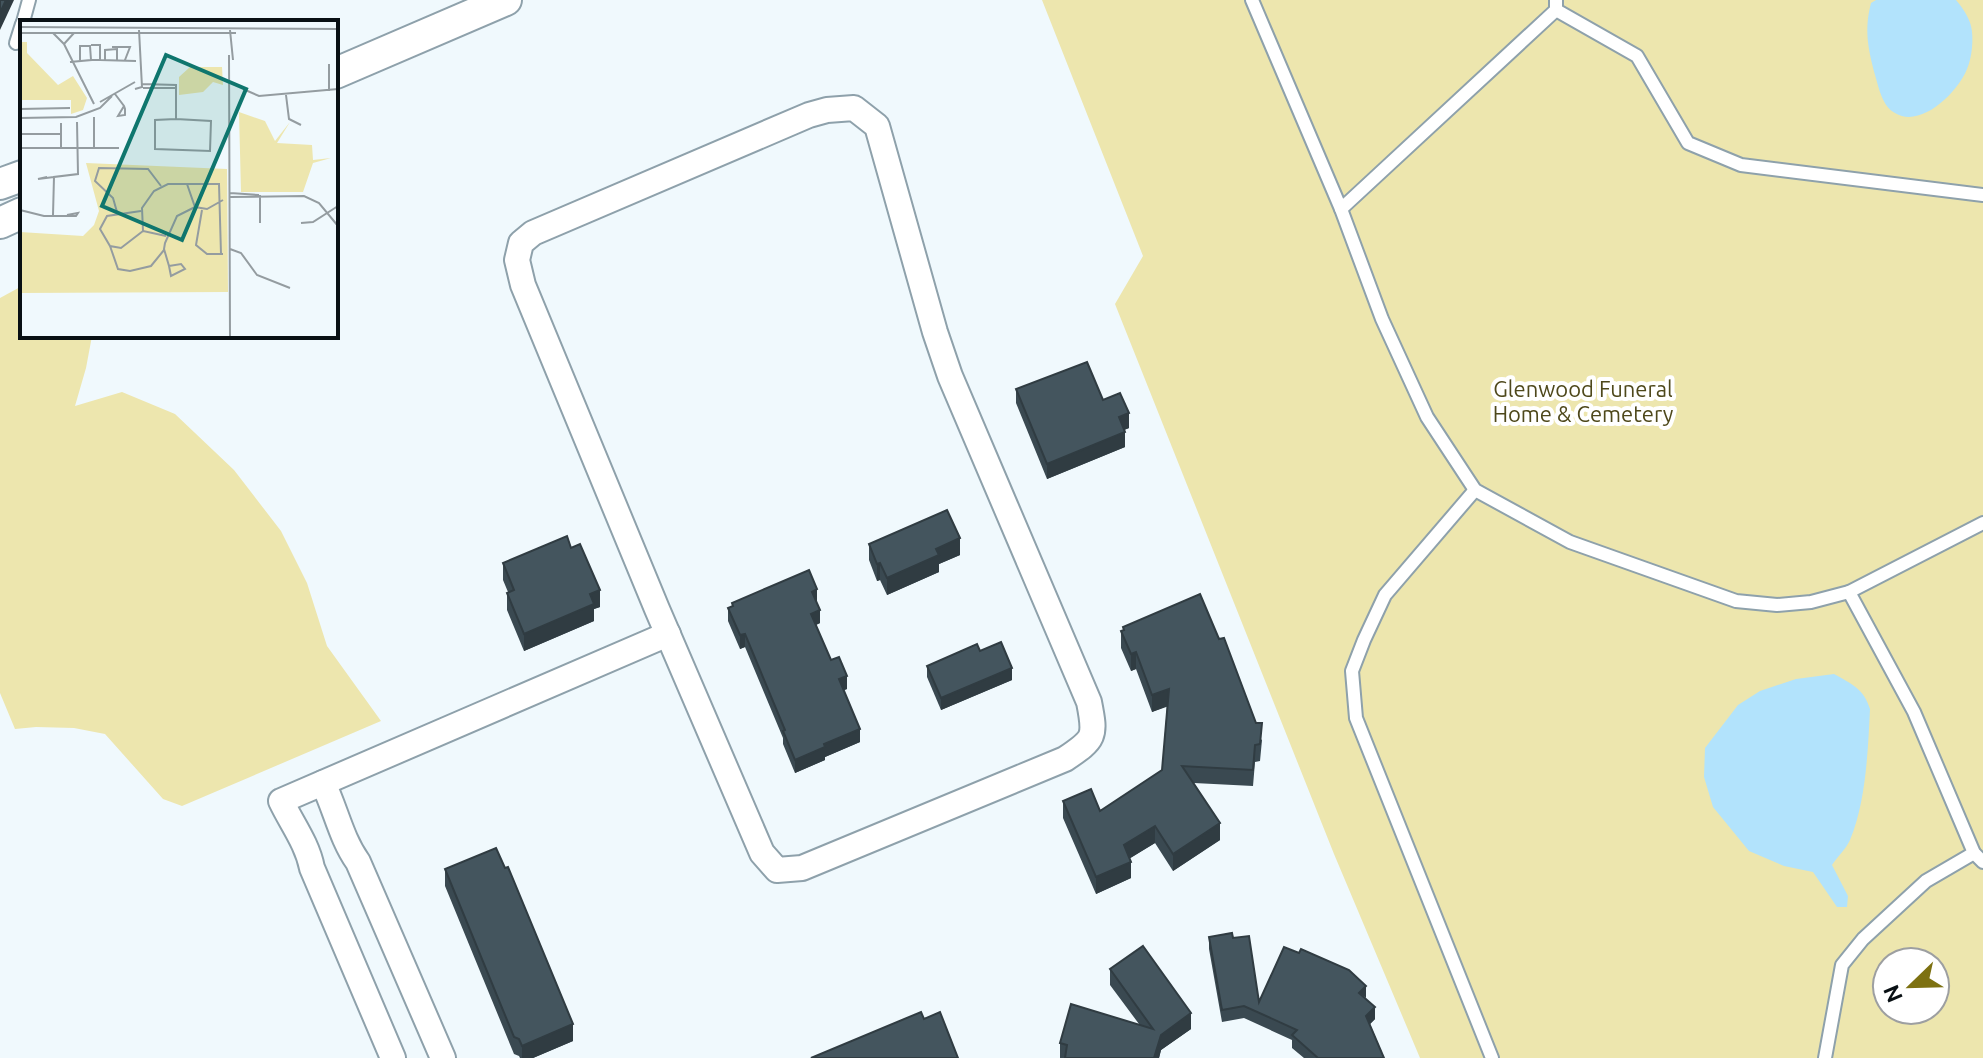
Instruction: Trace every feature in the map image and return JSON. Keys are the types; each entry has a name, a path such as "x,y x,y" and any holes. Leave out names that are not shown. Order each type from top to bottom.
{"street":[{"path":"338,72 506,0"},
{"path":"854,108 877,126 950,376 1089,702 1094,729 1085,746 1065,759 802,868 777,870 762,853 668,634 523,285 517,260 521,243 533,233 809,115 854,108"},
{"path":"0,184 20,177"},
{"path":"0,223 20,214"},
{"path":"393,1058 312,868 308,851 281,801 668,634"},
{"path":"323,783 348,848 358,862 443,1058"}],"lane":[{"path":"23,20 29,0"},
{"path":"1252,0 1341,209 1382,319 1427,417 1475,490 1570,542 1736,601 1777,605 1811,602 1849,592 1983,523"},
{"path":"1341,209 1556,5 1637,56 1688,143 1741,165 1983,195"},
{"path":"16,43 20,30"},
{"path":"1475,490 1385,595 1352,671 1356,718 1492,1058"},
{"path":"1825,1058 1842,965 1863,939 1926,881 1979,858 1914,712 1849,592"}],"green space":[{"name":"Glenwood Funeral Home & Cemetery","path":"1042,0 1983,0 1983,1058 1420,1058 1334,854 1115,304 1143,256"},
{"path":"20,287 20,338 92,338 75,406 122,392 175,414 234,470 281,531 307,583 327,646 381,721 182,806 163,799 105,734 74,728 15,729 0,693 0,298"}],"water":[{"path":"1876,0 1956,0 1969,19 1972,42 1967,69 1956,88 1927,112 1905,117 1891,110 1882,96 1868,39 1871,3"},
{"path":"1834,674 1861,692 1870,709 1860,809 1850,840 1832,865 1848,896 1847,907 1837,907 1813,872 1784,866 1749,851 1713,807 1704,777 1705,748 1738,705 1760,691 1796,679"}],"building":[{"path":"1087,362 1103,400 1120,393 1129,413 1119,417 1125,432 1047,464 1016,389"},
{"path":"947,510 960,538 936,549 939,555 887,578 869,544"},
{"path":"567,536 571,548 580,544 600,590 590,594 594,604 524,634 507,593 514,590 503,563"},
{"path":"809,570 817,589 812,592 820,610 811,614 831,660 839,657 847,676 839,679 860,729 795,760 745,634 740,635 728,608 733,606 732,603"},
{"path":"1200,594 1219,639 1224,638 1256,723 1262,723 1260,744 1255,745 1253,770 1182,766 1220,823 1173,854 1155,826 1124,845 1131,862 1096,877 1063,801 1091,789 1100,811 1162,770 1169,689 1152,695 1136,652 1131,654 1121,631 1123,627"},
{"path":"1001,642 1012,668 941,698 927,666 977,644 980,651"},
{"path":"496,848 505,868 508,867 573,1024 522,1046 519,1039 514,1037 445,869"},
{"path":"1232,933 1233,938 1249,936 1259,1002 1284,947 1299,953 1301,949 1349,970 1366,986 1359,993 1375,1007 1366,1016 1384,1058 1318,1058 1292,1035 1297,1030 1244,1006 1222,1010 1209,937"},
{"path":"1143,946 1191,1013 1161,1035 1154,1058 1065,1058 1067,1045 1060,1043 1071,1004 1153,1029 1110,969"},
{"path":"921,1012 924,1019 940,1012 958,1058 811,1058"}]}
